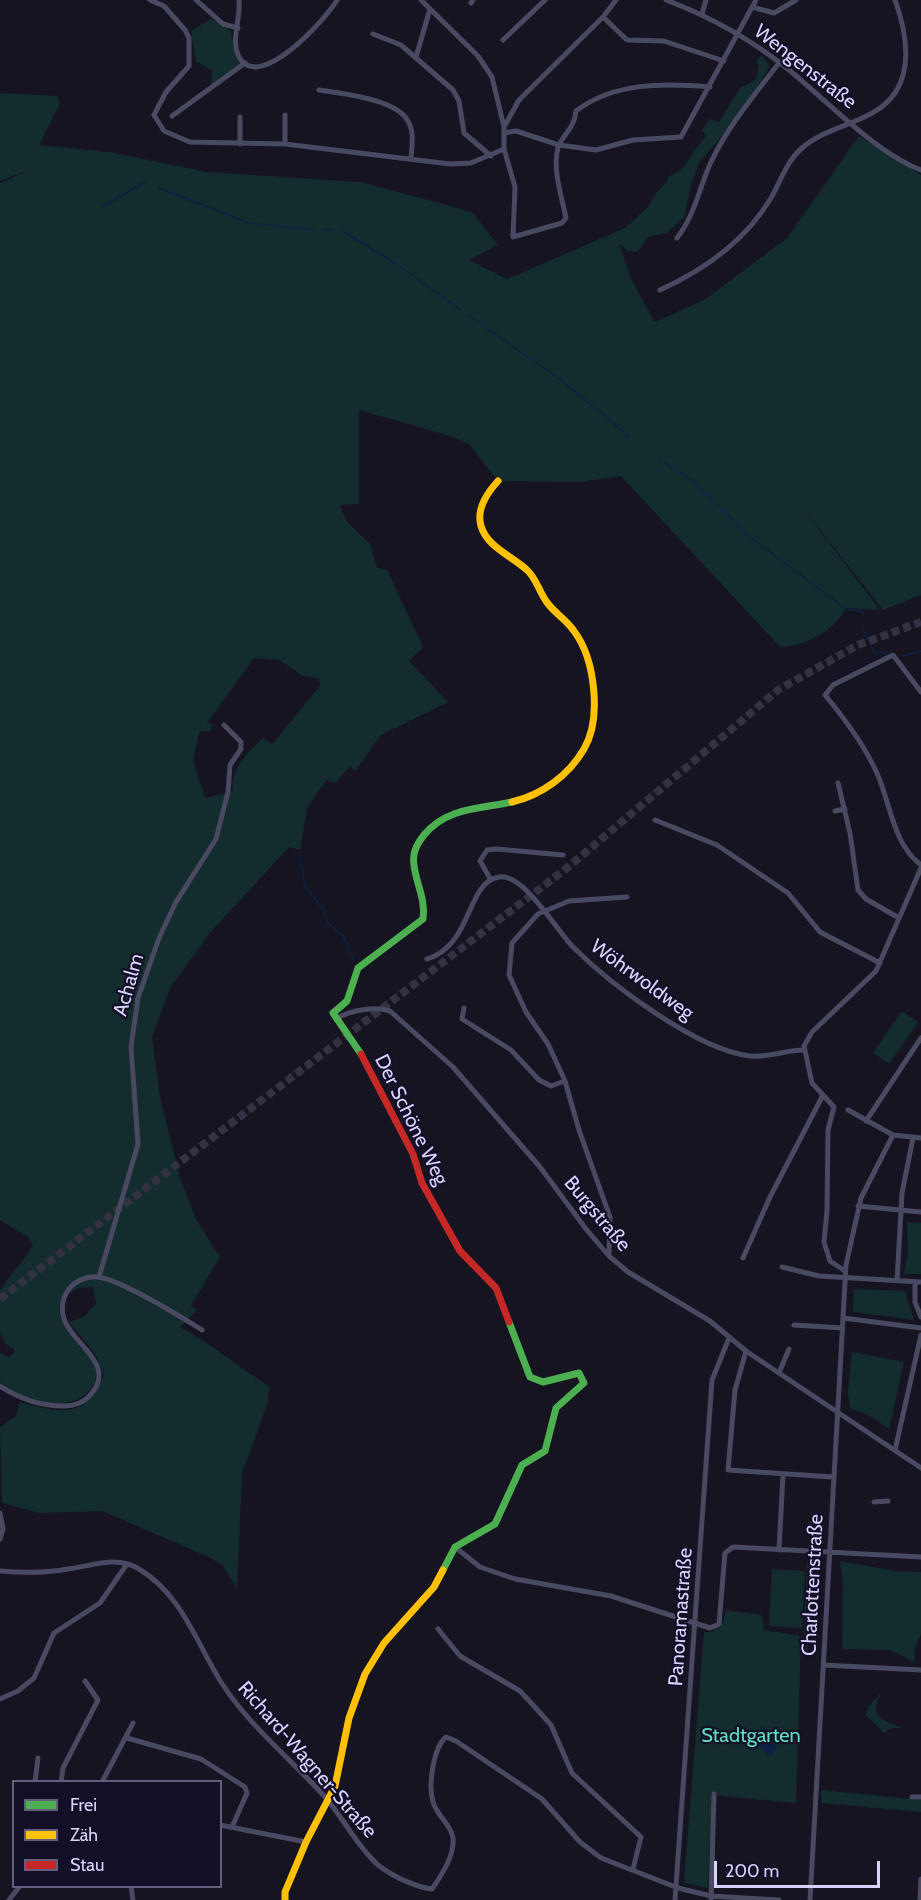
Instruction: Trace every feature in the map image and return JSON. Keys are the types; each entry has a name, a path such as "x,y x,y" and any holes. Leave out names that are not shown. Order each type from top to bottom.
{"street":[{"path":"150,0 164,6 189,38 189,66 166,92 154,115 164,131 190,142 285,144 460,165 491,156 504,149"},
{"path":"164,6 171,0"},
{"path":"196,0 223,24 238,28"},
{"path":"239,0 236,46 239,57 245,63 257,66 281,57 309,34 337,0"},
{"path":"421,0 488,67 504,130 504,149 515,187 513,237 562,223 566,218 555,158 559,145 574,124 576,111 589,101 607,94 650,85 710,87"},
{"path":"503,40 545,0"},
{"path":"504,130 519,100 603,17 616,0"},
{"name":"Wengenstraße","path":"666,0 702,14 739,35 779,63 850,122 920,169"},
{"path":"702,14 706,0"},
{"path":"504,130 516,131 559,145 596,150 633,140 681,137 739,35 756,0"},
{"path":"752,7 774,13 796,0"},
{"path":"660,290 707,264 735,241 762,212 790,160 800,149 820,136 886,104 896,92 903,77 905,42 894,0"},
{"path":"416,57 430,9"},
{"path":"603,17 627,40 664,41 724,61"},
{"path":"373,34 401,45 453,90 459,101 464,133 491,156"},
{"path":"172,116 245,63"},
{"path":"677,238 695,208 711,162 733,125 779,63"},
{"path":"319,90 379,103 399,112 406,118 413,136 411,159"},
{"path":"285,115 285,144"},
{"path":"240,117 240,144"},
{"path":"336,1019 333,1013 347,1001 358,968 417,926 423,919 425,904 412,863 419,842 440,822 458,811 472,806 516,801 534,793 574,765 582,755 590,733 595,710 581,640 572,627 546,602 530,573 495,544 481,525 483,499 498,481"},
{"path":"845,1275 830,1261 824,1247 828,1130 834,1107 822,1097 812,1083 804,1050 805,1042 812,1032 874,973 921,867 902,845 888,800 867,753 825,695 833,685 893,655 921,692"},
{"name":"Achalm","path":"99,1277 138,1144 131,1047 138,998 172,911 216,839 221,825 230,765 241,749 242,742 224,725"},
{"path":"838,783 858,890 866,899 899,918"},
{"path":"835,811 844,808"},
{"path":"655,820 717,845 788,893 819,932 880,963"},
{"path":"676,830 679,820"},
{"path":"427,959 445,952 452,945 475,898 491,880 480,861 488,850 563,855"},
{"name":"Wöhrwoldweg","path":"491,880 505,877 516,882 565,939 600,971 685,1031 750,1056 804,1050"},
{"path":"609,1256 607,1250 610,1217 579,1130 565,1081 548,1044 526,1012 509,975 512,944 527,923 543,911 569,901 627,897"},
{"path":"464,1008 462,1018 511,1050 539,1080 551,1086 565,1081"},
{"name":"Burgstraße","path":"336,1019 356,1012 383,1009 398,1018 453,1067 540,1167 609,1256 628,1272 710,1322 746,1351 921,1468"},
{"name":"Der Schöne Weg","path":"336,1019 365,1061 372,1079 413,1154 422,1183 460,1251 496,1288 531,1377 543,1382 570,1374 579,1373 584,1377 584,1383 580,1388 556,1408 545,1451 522,1465 495,1524 456,1547"},
{"path":"866,1121 921,1038"},
{"path":"743,1258 770,1197 822,1097"},
{"path":"848,1110 893,1135 921,1138"},
{"name":"Charlottenstraße","path":"810,1900 845,1275 858,1206 873,1171 893,1135"},
{"path":"897,1281 901,1211 913,1138"},
{"path":"858,1206 921,1212"},
{"path":"782,1267 809,1275 845,1275 918,1282 915,1299 921,1317"},
{"path":"0,1386 22,1400 59,1406 82,1402 92,1394 99,1375 98,1365 67,1326 63,1306 64,1297 73,1285 81,1280 99,1277 158,1304 202,1330"},
{"path":"843,1318 921,1329"},
{"path":"794,1325 843,1328"},
{"path":"895,1450 921,1335"},
{"name":"Panoramastraße","path":"675,1900 678,1888 697,1622 712,1380 729,1338"},
{"path":"779,1373 789,1349"},
{"path":"746,1351 737,1382 730,1425 727,1466 729,1471 833,1476"},
{"path":"779,1550 783,1474"},
{"path":"874,1502 888,1501"},
{"path":"0,1513 3,1529 0,1539"},
{"path":"285,1900 285,1892 306,1842 335,1786 349,1718 365,1674 384,1642 434,1587 456,1547 480,1567 516,1579 578,1588 711,1628 716,1628 719,1624 725,1553 733,1547 921,1557"},
{"path":"0,1571 69,1569 109,1562 127,1564 99,1603 54,1633 34,1678 18,1691 0,1699"},
{"name":"Richard-Wagner-Straße","path":"127,1564 139,1569 173,1600 189,1621 222,1683 248,1719 293,1761 328,1801 354,1839 379,1865 403,1879 429,1889 434,1887 452,1850 453,1838 447,1823 432,1801 435,1753 439,1743 446,1737 456,1741 542,1799 580,1842 601,1858 633,1869"},
{"path":"438,1629 460,1656 519,1691 551,1725 572,1773 641,1837 633,1869 678,1888 711,1898 779,1900"},
{"path":"824,1665 921,1670"},
{"path":"61,1780 63,1768 98,1700 85,1681"},
{"path":"103,1780 133,1723"},
{"path":"126,1738 201,1759 245,1787 247,1793 232,1827"},
{"path":"35,1780 38,1758"},
{"path":"711,1898 714,1794"},
{"path":"912,1797 921,1797"},
{"path":"222,1825 306,1842"},
{"path":"920,1900 921,1879"},
{"path":"9,1900 19,1888"}],"green space":[{"path":"211,19 230,30 240,64 211,85 212,71 196,61 191,31"},
{"path":"762,55 770,67 732,124 699,163 684,217 667,233 649,236 638,252 627,251 619,243 631,279 655,322 704,300 787,238 859,136 921,175 921,595 883,610 801,506 880,610 846,608 834,624 818,636 799,644 780,647 621,476 580,482 498,481 469,444 447,435 359,410 359,504 340,505 347,522 370,544 377,568 387,570 423,647 409,661 448,702 381,735 355,771 350,766 336,783 326,780 307,809 300,850 289,847 210,933 170,988 152,1037 160,1097 180,1178 197,1221 220,1257 191,1306 197,1310 180,1327 269,1386 268,1403 242,1473 237,1589 223,1566 211,1558 102,1511 39,1513 2,1503 0,1427 16,1416 20,1402 59,1410 70,1410 80,1406 97,1390 104,1375 96,1355 69,1322 84,1317 96,1303 93,1287 79,1288 70,1293 66,1289 61,1300 60,1311 67,1331 97,1366 95,1380 90,1390 82,1397 72,1401 48,1403 21,1396 0,1382 0,1353 9,1357 14,1353 14,1349 5,1344 0,1331 0,1290 33,1246 28,1237 0,1220 0,183 29,170 0,181 0,93 57,96 60,103 39,145 109,152 207,172 361,182 472,212 498,245 469,260 507,279 625,228 647,208 669,176 681,170 706,135 702,130 710,119 719,122 740,88 756,80 759,66 757,61","holes":["254,658 279,660 303,676 318,678 320,686 272,744 263,738 246,755 234,775 233,791 205,798 193,760 199,734 201,731 210,731 213,724 207,723"]},
{"path":"902,1011 918,1022 889,1064 873,1053"},
{"path":"907,1222 921,1223 921,1274 904,1274 908,1253"},
{"path":"854,1289 905,1291 914,1320 853,1312"},
{"path":"852,1352 904,1362 889,1429 870,1416 850,1408 848,1392"},
{"path":"840,1561 895,1571 921,1572 921,1634 915,1648 914,1662 890,1650 842,1649 843,1586"},
{"path":"807,1562 811,1562 807,1653 803,1653"},
{"path":"772,1569 805,1571 802,1628 769,1626"},
{"name":"Stadtgarten","path":"726,1610 762,1615 764,1630 801,1636 796,1803 712,1795 708,1888 684,1883 704,1632 712,1632 723,1623"},
{"path":"882,1692 877,1701 876,1710 881,1719 902,1728 891,1728 884,1733 866,1715 868,1707"},
{"path":"821,1790 921,1800 921,1812 821,1803"}],"water":[{"path":"762,1726 775,1736 776,1749 772,1755 767,1754 754,1741"}],"waterway":[{"path":"102,207 145,182"},
{"path":"159,188 249,223 314,230"},
{"path":"323,230 332,230"},
{"path":"341,230 396,264 461,310"},
{"path":"468,315 565,383 630,437"},
{"path":"658,458 692,481 750,537 846,609 863,612 864,616"},
{"path":"862,627 874,652 887,653"},
{"path":"902,656 921,651"},
{"path":"300,856 305,887 323,909 328,923 343,935 353,960"}],"tunnel":[{"path":"0,1299 567,868 778,690 858,645 921,622"}],"traffic: fast":[{"path":"361,1054 333,1013 347,1001 358,968 423,919 422,898 414,861 414,853 419,842 433,826 454,814 512,802"},
{"path":"443,1570 455,1547 495,1524 522,1465 545,1451 556,1408 584,1383 579,1373 543,1382 530,1377 509,1322"}],"traffic: slow":[{"path":"498,481 486,496 481,507 480,520 484,533 494,545 530,573 549,605 574,631 587,657 594,689 590,736 578,758 554,783 523,799 512,802"},
{"path":"285,1900 285,1892 306,1842 335,1786 349,1718 365,1674 384,1643 434,1587 443,1570"}],"traffic: jam":[{"path":"361,1054 413,1154 422,1183 460,1251 496,1288 509,1322"}]}
